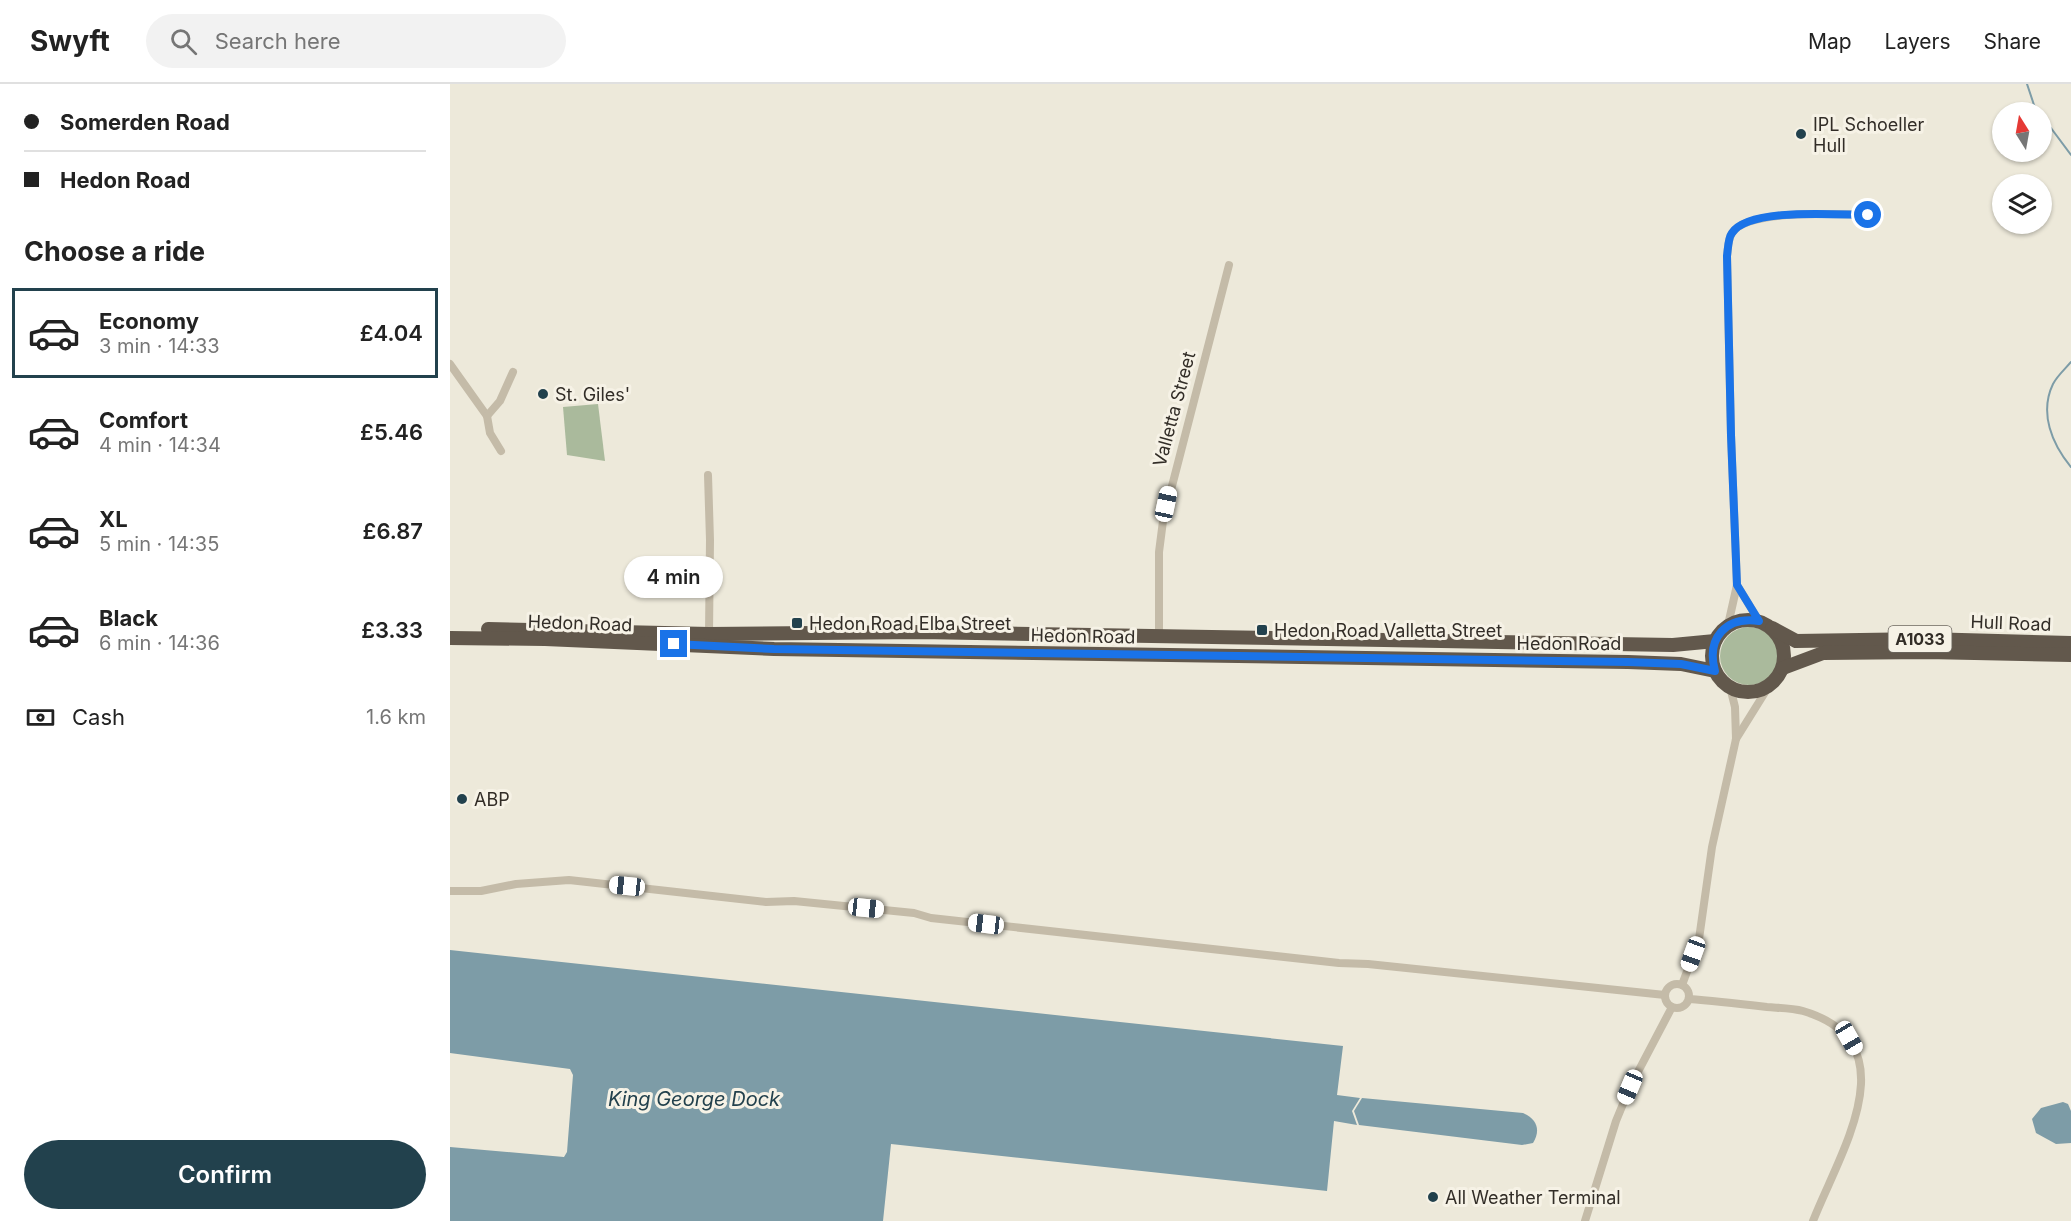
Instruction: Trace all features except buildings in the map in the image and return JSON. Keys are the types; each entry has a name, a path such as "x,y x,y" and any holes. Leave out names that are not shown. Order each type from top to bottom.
{"highway":[{"path":"1759,621 1738,621 1728,626 1715,641 1712,661 1715,671 1730,687 1750,692 1769,686 1777,678 1783,668 1784,647 1772,628"},
{"name":"A1033","path":"1759,621 1772,628"},
{"name":"Hedon Road","path":"450,628 709,634 893,632 1651,645 1715,641"},
{"name":"Hull Road","path":"1772,628 1796,641 1925,639 2071,643"},
{"name":"Hedon Road","path":"450,638 545,639 774,649 1628,662 1681,664 1715,671"},
{"name":"Hull Road","path":"1783,668 1823,653 1927,652 2071,655"}],"street":[{"path":"1728,626 1737,585 1727,256 1731,234 1744,222 1764,217 1880,215"},
{"name":"Valletta Street","path":"1159,636 1159,552 1163,521 1229,265"},
{"path":"450,364 487,416 490,434 501,451"},
{"path":"487,416 500,401 513,372"},
{"path":"708,475 709,634"},
{"path":"1737,585 1759,621"},
{"path":"1736,739 1769,686"},
{"path":"1682,985 1699,939 1712,847 1736,739 1735,707 1730,687"},
{"path":"450,891 481,891 516,884 569,880 766,902 794,901 914,913 931,918 1243,953 1665,995"},
{"path":"1682,985 1688,991 1689,999 1682,1007 1672,1007 1665,995 1671,986 1682,985"},
{"path":"1689,999 1801,1010 1827,1020 1849,1038 1859,1056 1862,1094 1857,1114 1813,1221"},
{"path":"1585,1221 1616,1121 1630,1087 1672,1007"}],"green space":[{"path":"598,404 605,461 567,455 563,407"},
{"path":"1743,627 1755,627 1770,635 1778,650 1778,662 1770,677 1755,685 1743,685 1728,677 1720,662 1720,650 1728,635"}],"water":[{"name":"King George Dock","path":"450,950 1343,1046 1337,1095 1360,1098 1352,1111 1357,1125 1334,1121 1327,1191 891,1144 883,1221 450,1221 450,1147 564,1157 567,1152 573,1075 570,1069 450,1053"},
{"path":"1362,1098 1523,1113 1532,1118 1537,1134 1533,1143 1522,1145 1359,1125 1354,1111"},
{"path":"2063,1102 2068,1104 2071,1111 2071,1143 2056,1144 2036,1133 2032,1119 2041,1108"}],"waterway":[{"path":"2027,84 2033,102"},
{"path":"2052,129 2071,155"},
{"path":"2071,362 2053,384 2047,406 2053,438 2071,467"}],"place":[{"name":"IPL Schoeller Hull","path":"1801,134"},
{"name":"St. Giles'","path":"543,394"},
{"name":"Hedon Road Elba Street","path":"797,623"},
{"name":"Hedon Road Valletta Street","path":"1262,630"},
{"name":"ABP","path":"462,799"},
{"name":"All Weather Terminal","path":"1433,1197"}],"route":[{"path":"674,644 774,649 1628,662 1681,664 1715,671 1712,651 1721,632 1738,621 1759,621 1737,585 1727,256 1731,234 1744,222 1764,217 1868,215"}]}
